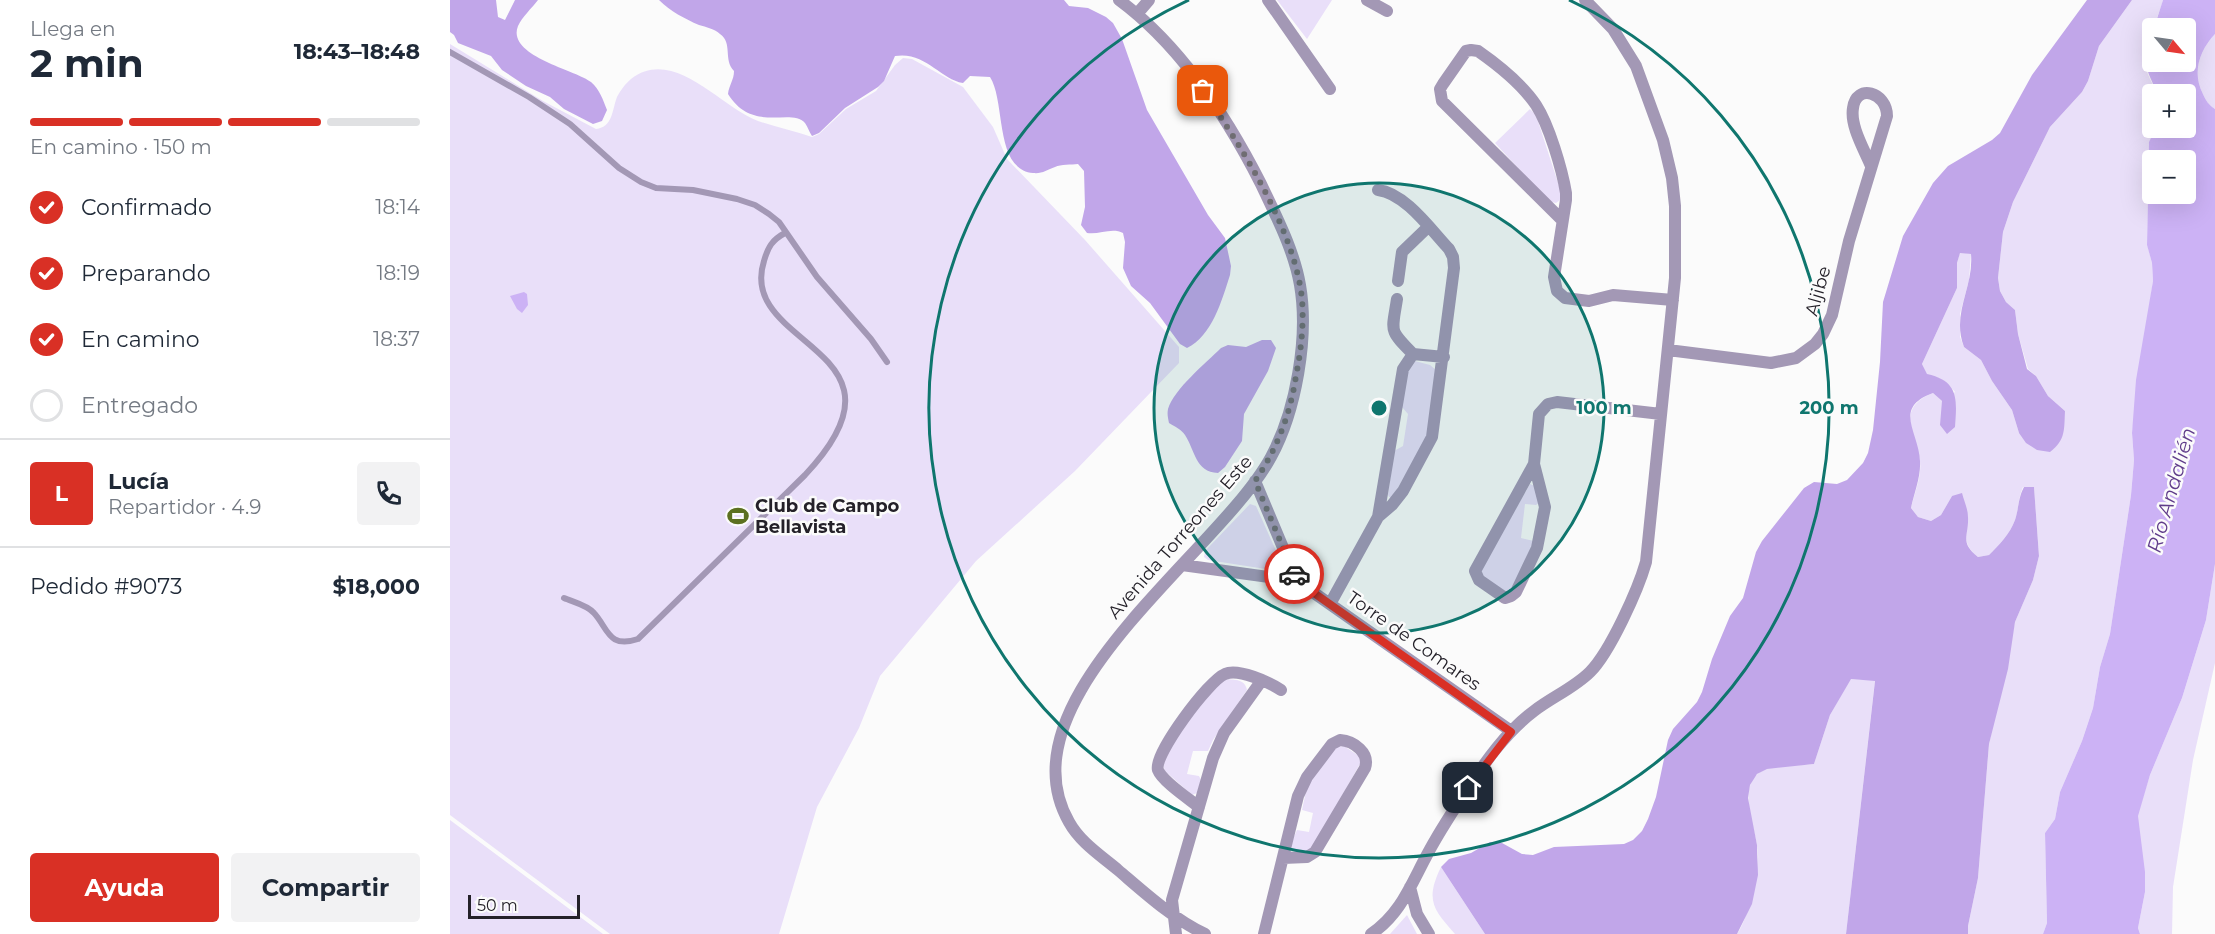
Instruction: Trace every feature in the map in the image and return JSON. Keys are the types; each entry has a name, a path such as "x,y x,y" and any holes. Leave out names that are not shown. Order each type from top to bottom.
{"street":[{"name":"Avenida Torreones Este","path":"1119,0 1137,14 1187,69 1237,142 1267,197 1287,243 1297,273 1303,316 1294,390 1278,442 1255,481 1125,629 1094,671 1065,719 1058,743 1056,763 1059,796 1068,821 1075,831 1172,915 1205,934"},
{"path":"1137,14 1149,0"},
{"path":"1268,0 1329,89"},
{"path":"1367,0 1387,11"},
{"path":"1371,934 1392,917 1448,818 1511,732 1532,712 1591,672 1606,651 1636,589 1648,548 1677,256 1672,178 1663,140 1629,53 1613,29 1585,0"},
{"path":"1562,220 1442,101 1440,89 1466,51 1475,50 1481,53 1522,89 1540,113 1564,185 1566,200 1554,282 1561,295 1589,302 1613,295 1673,300"},
{"name":"Aljibe","path":"1668,350 1771,363 1796,358 1815,344 1832,315 1849,241 1886,120 1887,111 1881,98 1867,93 1855,101 1853,112 1856,128 1871,166"},
{"path":"1330,604 1378,517 1398,498 1430,444 1434,431 1444,357 1454,262 1449,249 1396,196 1378,190"},
{"path":"1398,281 1402,252 1428,227"},
{"path":"1397,299 1394,333 1413,354 1444,357"},
{"path":"1378,517 1403,369 1413,354"},
{"path":"1534,464 1475,571 1479,580 1505,598 1516,592 1539,541 1545,507 1534,464 1539,414 1548,404 1557,402 1661,414"},
{"path":"1255,481 1297,581"},
{"name":"Torre de Comares","path":"1182,565 1297,581 1511,732"},
{"path":"1199,807 1161,775 1157,766 1159,758 1194,706 1222,675 1235,673 1262,680 1281,690"},
{"path":"1176,934 1172,915 1174,890 1219,741 1262,680"},
{"path":"1264,934 1285,846 1302,786 1332,744 1340,740 1349,742 1365,754 1365,768 1315,852 1307,857 1283,858"},
{"path":"1410,887 1417,914 1429,934"}],"lane":[{"path":"450,52 570,123 619,168 641,182 656,188 693,190 747,202 769,213 817,277 871,339 886,362"},
{"path":"564,597 594,613 603,628 613,637 629,642 638,639 805,475 831,443 840,428 846,409 846,397 839,376 824,357 777,315 765,300 762,291 761,275 771,243 785,233"}],"shaded area":[{"path":"450,0 496,0 498,17 505,20 515,0 538,0 518,26 517,37 522,46 532,54 591,82 601,95 607,110 602,121 593,124 564,109 550,97 526,86 502,70 491,56 458,43 450,32"},
{"path":"659,0 1064,0 1069,6 1088,8 1106,17 1113,23 1122,39 1147,110 1208,215 1225,238 1231,266 1230,275 1215,316 1196,342 1187,348 1180,344 1150,303 1131,286 1123,268 1125,242 1123,233 1114,231 1087,233 1081,225 1085,207 1084,171 1078,164 1060,165 1033,173 1021,169 1012,160 1006,147 995,88 990,77 970,76 963,83 924,61 906,56 895,56 884,81 878,87 845,108 819,133 812,136 805,123 799,119 760,117 738,106 728,94 734,71 729,62 724,38 716,31 678,14"},
{"path":"1277,0 1332,0 1307,39"},
{"path":"2087,0 2132,0 2099,46 2088,81 2082,92 2050,127 2013,202 2003,232 1998,278 2000,291 2006,302 2015,310 2018,334 2027,369 2036,376 2048,396 2065,411 2062,438 2050,452 2037,450 2026,443 2019,433 2012,410 1981,360 1964,347 1960,323 1971,266 1971,254 1960,253 1957,263 1957,288 1922,364 1927,374 1945,381 1954,393 1955,427 1947,434 1940,425 1942,401 1933,393 1921,399 1911,413 1911,422 1919,450 1920,467 1911,508 1918,517 1931,521 1941,515 1952,496 1962,493 1968,514 1967,543 1978,557 1989,555 2004,539 2015,520 2024,487 2034,487 2039,556 2033,580 2015,622 2008,669 1989,744 1978,878 1968,934 1846,934 1875,681 1851,679 1830,715 1814,764 1767,769 1757,774 1750,785 1748,798 1757,845 1758,875 1752,904 1737,934 1485,934 1441,867 1449,859 1471,853 1490,842 1502,843 1522,854 1533,855 1554,847 1624,844 1633,840 1642,831 1656,797 1668,740 1673,729 1697,702 1702,692 1712,659 1730,616 1743,598 1756,552 1762,541 1804,488 1814,482 1837,484 1847,480 1863,463 1868,453 1873,430 1880,362 1883,302 1903,236 1933,183 1948,166 2000,133 2032,75"},
{"path":"2132,0 2163,0 2157,18 2142,18 2142,72 2147,72 2153,84 2142,84 2142,138 2156,138 2149,142 2149,150 2142,150 2142,204 2148,204 2147,244 2152,263 2153,281 2132,433 2134,460 2131,495 2110,634 2100,667 2093,708 2082,741 2060,792 2055,819 2045,833 2047,923 2043,934 1968,934 1978,878 1989,744 2015,622 2033,580 2039,556 2034,487 2023,487 2015,520 2004,539 1989,555 1978,557 1967,544 1968,517 1952,496 1941,515 1931,521 1918,517 1911,508 1919,479 1920,461 1910,422 1911,413 1921,399 1933,393 1942,401 1955,392 1943,380 1927,375 1922,364 1957,288 1957,263 1960,252 1971,254 1969,280 1960,314 1960,337 1964,347 1981,360 2012,410 2019,433 2065,411 2048,396 2036,376 2028,369 2018,334 2015,310 2006,302 2000,291 1998,278 2003,232 2013,202 2050,127 2082,92 2088,81 2099,46"},
{"path":"2215,34 2215,109 2203,94 2198,70 2201,55"},
{"name":"Club de Campo Bellavista","path":"450,44 543,101 596,129 602,128 609,121 617,97 631,79 647,71 664,70 680,74 696,82 743,114 758,121 812,137 819,134 846,109 876,91 903,58 912,59 963,87 993,127 1007,159 1085,240 1179,347 1179,363 1075,471 976,561 880,676 859,728 817,807 779,934 610,934 450,815"},
{"path":"1530,109 1536,115 1561,192 1560,200 1556,203 1548,201 1495,143"},
{"path":"1262,340 1271,340 1276,348 1268,371 1244,414 1242,441 1225,467 1218,473 1210,472 1200,464 1184,433 1169,423 1168,409 1171,401 1183,385 1221,348 1228,345 1246,347"},
{"path":"1415,361 1430,365 1436,370 1429,434 1392,498 1388,495 1394,451 1403,446 1408,414 1401,406 1408,367"},
{"path":"1530,484 1535,486 1539,503 1525,504 1521,538 1534,541 1511,591 1506,594 1482,577 1481,568"},
{"path":"1250,504 1256,506 1282,564 1281,570 1208,560 1204,557 1205,551"},
{"path":"2215,564 2215,663 2193,760 2173,887 2172,934 2140,934 2138,928 2145,892 2137,816 2150,775 2182,698 2206,620"},
{"path":"1850,679 1875,680 1846,934 1737,934 1754,888 1758,859 1748,801 1753,780 1765,769 1814,764 1830,715"},
{"path":"1221,680 1242,682 1247,690 1208,751 1193,751 1187,774 1199,776 1201,780 1197,793 1192,795 1165,771 1162,762 1190,717"},
{"path":"1344,746 1359,756 1361,762 1315,845 1305,853 1295,852 1290,845 1297,830 1309,832 1313,813 1302,810 1307,786 1335,747"},
{"path":"450,820 603,934 450,934"},
{"path":"1441,867 1485,934 1455,934 1441,918 1434,903 1433,888"},
{"path":"1407,915 1417,934 1390,934"}],"water":[{"name":"Río Andalién","path":"2163,0 2215,0 2215,34 2201,55 2198,78 2203,94 2215,109 2215,564 2206,620 2182,698 2150,775 2138,816 2145,872 2145,892 2138,928 2140,934 2043,934 2047,923 2045,833 2055,819 2060,792 2082,741 2093,708 2100,667 2110,634 2131,495 2136,380 2153,281 2152,263 2147,245 2148,204 2196,204 2196,150 2149,150 2151,138 2196,138 2196,84 2153,84 2148,72 2196,72 2196,18 2157,18"},
{"path":"524,292 527,294 528,305 522,313 510,296"}],"way so far":[{"path":"1203,91 1237,142 1261,184 1287,243 1300,283 1303,316 1294,390 1278,442 1255,481 1294,574"}],"place":[{"name":"Club de Campo Bellavista","path":"738,516"}],"route":[{"path":"1294,574 1297,581 1511,732 1468,788"}]}
